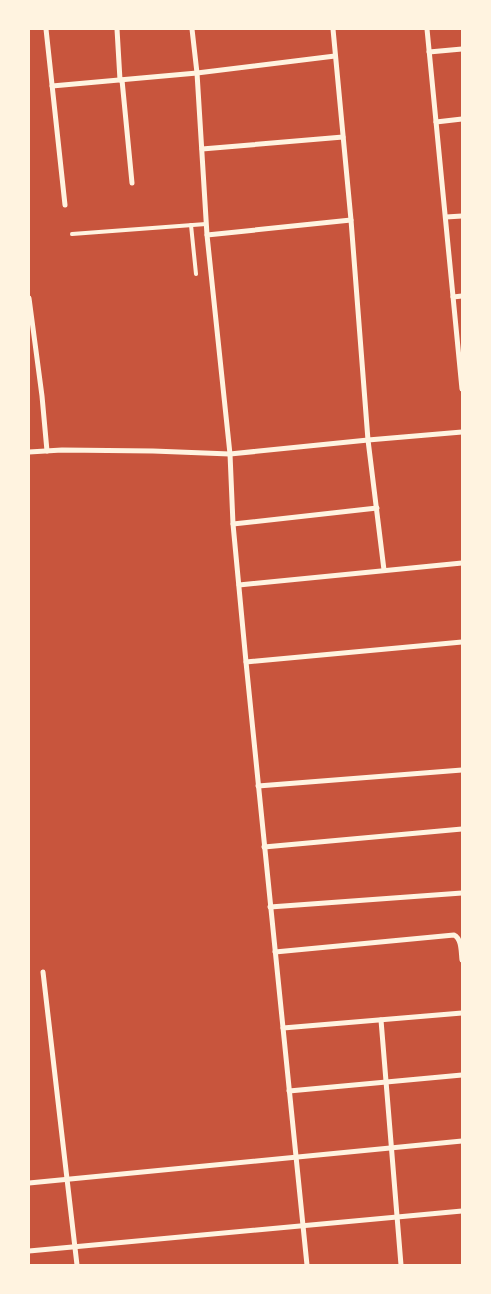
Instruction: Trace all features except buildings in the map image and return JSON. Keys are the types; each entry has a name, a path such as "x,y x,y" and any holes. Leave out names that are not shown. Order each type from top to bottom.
{"street":[{"path":"46,29 65,205"},
{"path":"118,29 121,80 132,183"},
{"path":"192,29 197,73 206,224 230,454 233,524 307,1265"},
{"path":"332,29 351,220 368,440 384,570"},
{"path":"426,29 462,389"},
{"path":"429,52 462,49"},
{"path":"52,86 197,73 335,56"},
{"path":"436,122 462,119"},
{"path":"202,149 343,137"},
{"path":"446,217 462,216"},
{"path":"207,235 351,220"},
{"path":"453,297 462,296"},
{"path":"29,298 42,396 47,452"},
{"path":"29,452 153,451 230,454 462,432"},
{"path":"233,524 377,508"},
{"path":"239,584 462,563"},
{"path":"246,662 462,642"},
{"path":"258,786 462,770"},
{"path":"264,846 462,829"},
{"path":"270,907 462,893"},
{"path":"275,952 454,935 460,941 462,960"},
{"path":"43,972 77,1265"},
{"path":"283,1028 462,1013"},
{"path":"381,1020 401,1265"},
{"path":"289,1091 462,1075"},
{"path":"29,1183 462,1141"},
{"path":"29,1251 462,1210"}],"lane":[{"path":"72,234 206,224"},
{"path":"191,225 196,274"}]}
